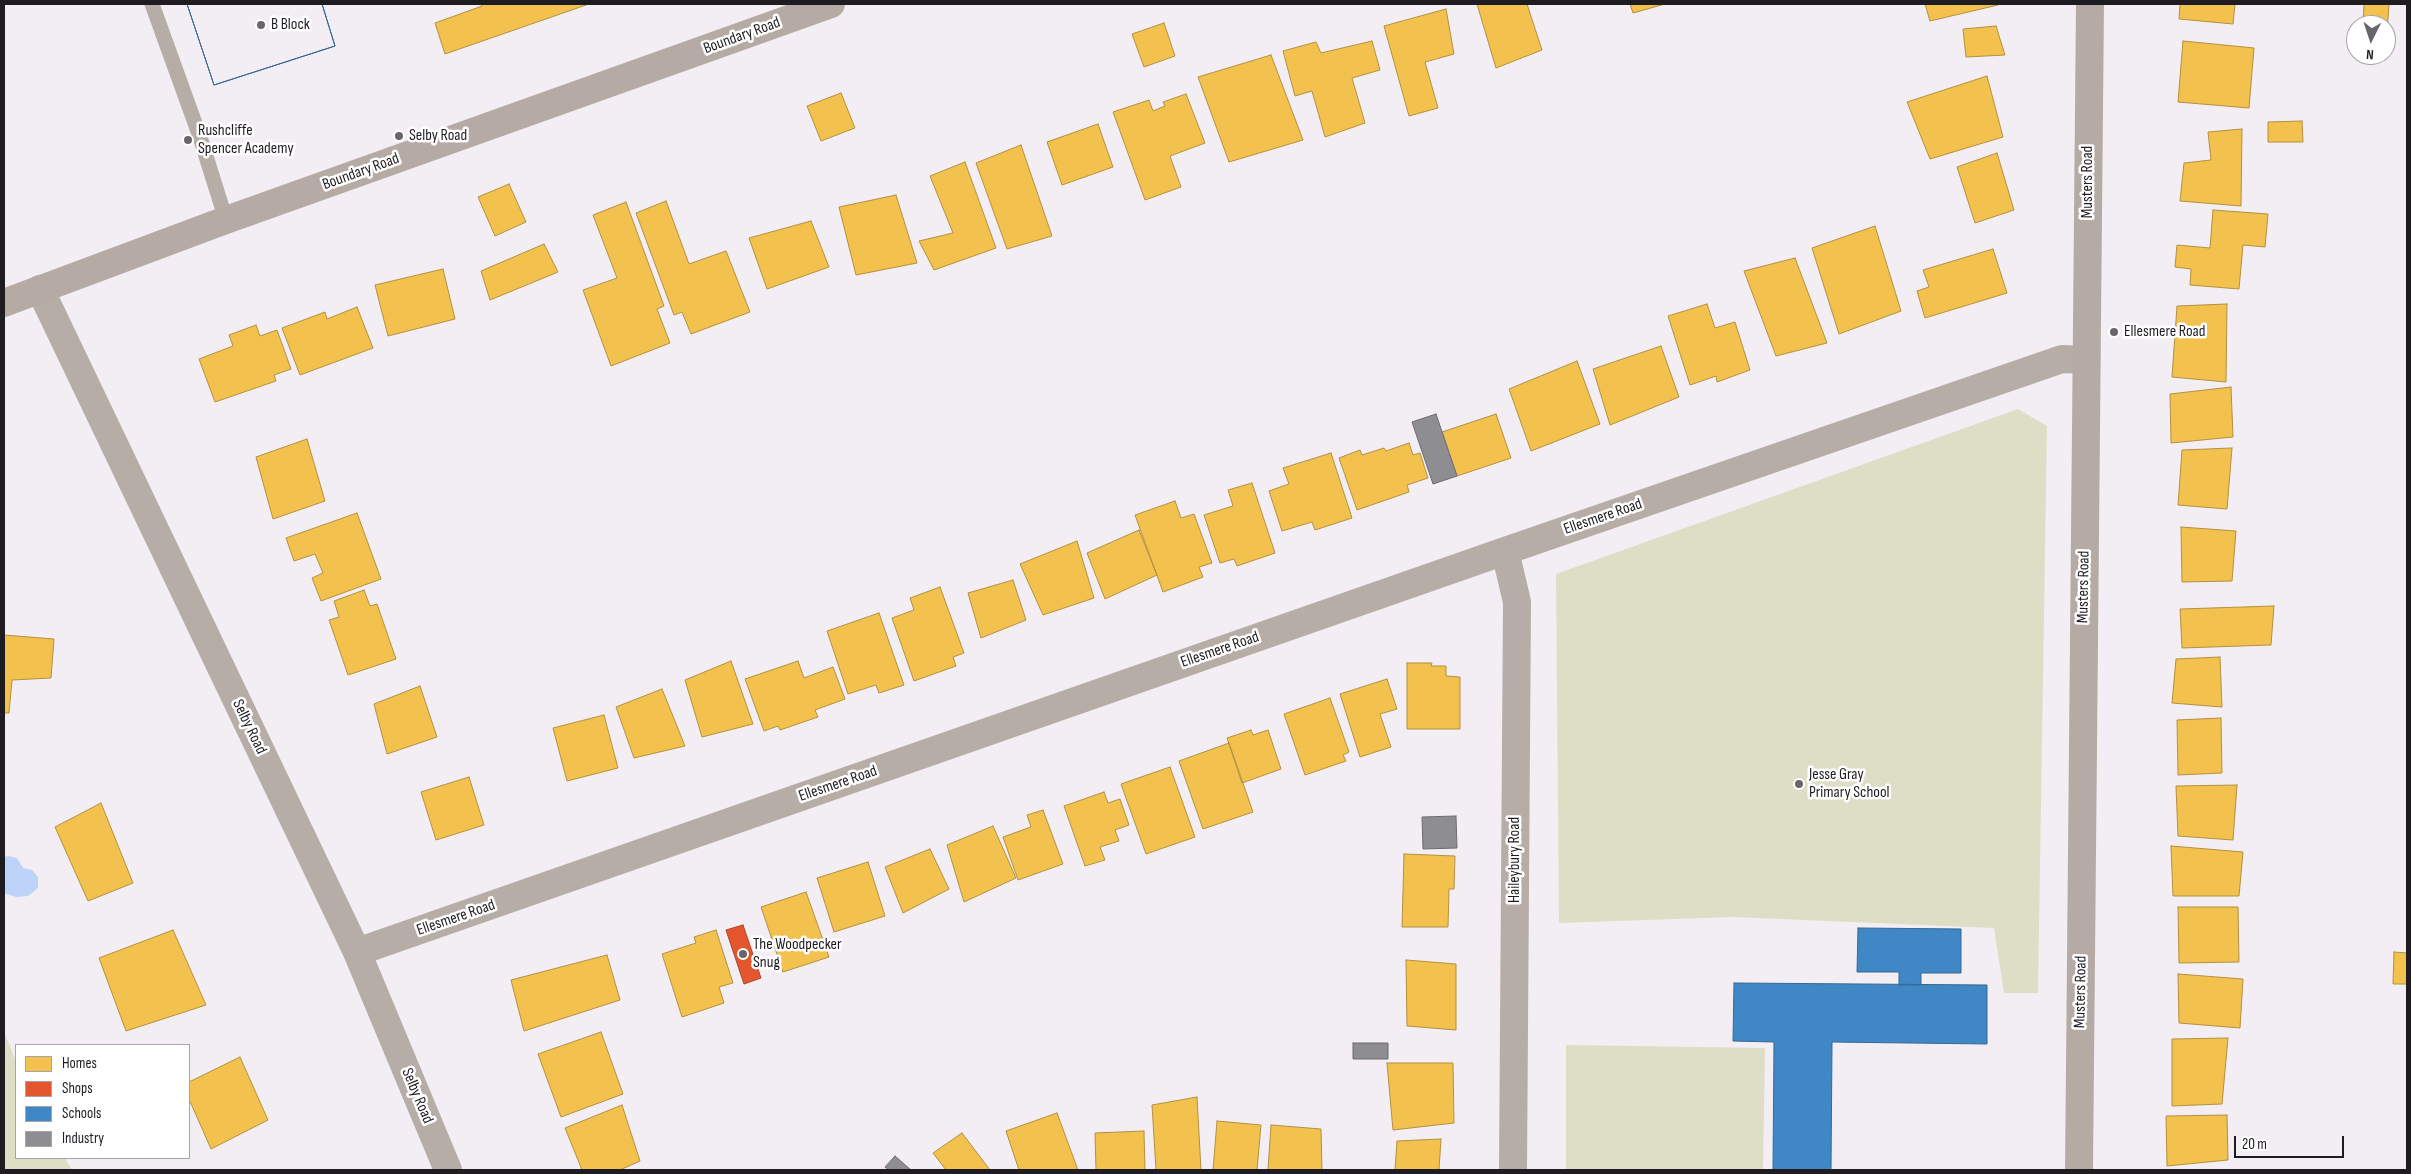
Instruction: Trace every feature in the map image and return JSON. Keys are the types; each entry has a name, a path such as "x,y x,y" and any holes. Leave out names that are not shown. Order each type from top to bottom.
{"street":[{"name":"Boundary Road","path":"4,302 226,220 832,4"},
{"name":"Musters Road","path":"2079,1170 2090,4"},
{"name":"Selby Road","path":"40,289 357,952 448,1170"},
{"name":"Ellesmere Road","path":"357,952 1505,551 2062,359 2086,360"},
{"name":"Haileybury Road","path":"1505,551 1517,602 1513,1170"}],"lane":[{"path":"152,4 200,137 226,220"}],"green space":[{"name":"Jesse Gray Primary School","path":"2018,409 2047,426 2038,993 2004,993 1994,928 1733,917 1559,923 1556,574"},
{"path":"4,1032 15,1059 15,1159 66,1159 72,1170 4,1170"},
{"path":"1566,1045 1765,1048 1763,1170 1566,1170"}],"water":[{"path":"4,857 17,858 23,868 32,870 38,877 38,888 28,896 16,897 4,893"}],"building: Homes":[{"path":"481,4 589,4 445,54 435,23 482,6"},
{"path":"1477,4 1527,4 1542,50 1496,68"},
{"path":"1630,4 1665,4 1633,13"},
{"path":"1925,4 1998,4 1998,5 1930,21"},
{"path":"2180,4 2235,4 2233,24 2179,19"},
{"path":"2364,4 2389,4 2388,15 2363,15"},
{"path":"1446,9 1454,54 1425,62 1438,108 1409,116 1384,26"},
{"path":"1164,23 1175,56 1144,67 1132,34"},
{"path":"1996,26 2005,55 1966,57 1963,29"},
{"path":"1372,41 1380,70 1352,78 1365,123 1325,137 1312,91 1295,96 1283,51 1316,42 1321,53"},
{"path":"2183,41 2254,48 2249,108 2178,102"},
{"path":"1271,55 1303,140 1229,162 1198,77"},
{"path":"1987,76 2003,137 1930,159 1907,102"},
{"path":"841,93 855,128 821,141 807,106"},
{"path":"1186,94 1205,143 1170,156 1181,187 1145,200 1113,112 1149,100 1153,111 1165,106 1163,102"},
{"path":"2302,121 2303,142 2268,142 2268,122"},
{"path":"1098,124 1113,167 1062,185 1047,142"},
{"path":"2242,129 2241,206 2180,201 2184,163 2211,160 2208,132"},
{"path":"1021,145 1052,236 1007,249 976,163"},
{"path":"1997,153 2014,210 1975,223 1957,167"},
{"path":"965,162 996,248 934,270 919,241 953,233 930,176"},
{"path":"509,184 526,222 495,236 478,197"},
{"path":"896,195 917,263 856,275 839,207"},
{"path":"666,201 689,264 726,251 750,312 691,334 682,312 674,315 636,213"},
{"path":"626,202 664,306 657,309 670,343 611,366 583,290 617,278 593,215"},
{"path":"2213,210 2268,214 2265,247 2243,245 2239,289 2190,285 2191,269 2175,267 2177,245 2210,248"},
{"path":"811,221 829,267 767,289 749,238"},
{"path":"1875,226 1901,311 1839,334 1812,248"},
{"path":"544,244 558,272 490,300 481,271"},
{"path":"1993,249 2007,293 1925,318 1917,291 1929,287 1923,270"},
{"path":"1795,258 1827,343 1776,356 1744,271"},
{"path":"443,269 455,319 388,336 375,285"},
{"path":"1707,304 1715,328 1735,322 1750,370 1717,382 1716,376 1690,385 1668,316"},
{"path":"2227,304 2226,382 2172,377 2177,306"},
{"path":"357,307 373,348 300,375 282,328 325,312 327,319"},
{"path":"256,325 260,336 277,330 291,369 274,375 276,381 215,402 199,359 233,346 229,335"},
{"path":"1661,346 1679,397 1610,425 1593,369"},
{"path":"1577,361 1600,424 1531,451 1509,389"},
{"path":"2231,387 2233,437 2171,443 2170,394"},
{"path":"1496,414 1511,458 1457,476 1442,432"},
{"path":"307,439 325,501 273,519 256,457"},
{"path":"1409,443 1413,455 1420,453 1428,478 1407,485 1409,492 1357,510 1339,458 1360,450 1362,455 1384,448 1386,451"},
{"path":"2232,448 2227,509 2178,505 2182,450"},
{"path":"1331,453 1352,518 1315,530 1312,522 1282,531 1269,491 1289,484 1283,468"},
{"path":"1252,483 1275,553 1237,566 1234,559 1220,563 1204,515 1233,506 1228,490"},
{"path":"1175,501 1181,518 1194,514 1212,563 1199,567 1203,577 1163,592 1135,515"},
{"path":"357,513 381,579 321,601 312,578 323,573 315,554 294,561 286,538"},
{"path":"2181,527 2236,531 2232,581 2182,582"},
{"path":"1139,530 1157,575 1105,599 1087,553"},
{"path":"1077,541 1094,598 1043,615 1020,564"},
{"path":"1013,580 1026,620 981,638 968,593"},
{"path":"940,587 964,653 953,657 956,666 914,681 892,618 914,610 910,598"},
{"path":"364,590 370,606 377,604 396,659 348,675 329,620 339,617 334,601"},
{"path":"2274,606 2271,645 2182,648 2180,609"},
{"path":"879,613 904,685 879,693 876,685 848,694 827,631"},
{"path":"4,635 54,639 51,678 12,680 9,713 4,713"},
{"path":"2220,657 2222,707 2172,703 2176,659"},
{"path":"731,661 753,724 702,737 685,680"},
{"path":"798,661 804,678 833,667 845,699 815,710 818,717 780,730 778,726 764,731 745,679"},
{"path":"1407,663 1432,663 1431,666 1446,666 1446,676 1460,677 1460,729 1407,729"},
{"path":"1387,679 1397,709 1380,714 1391,747 1360,757 1340,694"},
{"path":"420,686 437,737 387,754 374,704"},
{"path":"662,689 685,746 634,758 616,707"},
{"path":"1330,698 1349,752 1343,755 1346,761 1305,775 1284,714"},
{"path":"604,715 618,768 567,781 553,728"},
{"path":"2221,718 2222,773 2178,775 2177,720"},
{"path":"1251,730 1253,735 1268,730 1281,769 1242,783 1227,738"},
{"path":"1229,743 1253,812 1203,829 1179,761"},
{"path":"1170,767 1195,837 1146,854 1121,784"},
{"path":"469,777 484,825 436,840 421,792"},
{"path":"2237,785 2233,840 2178,836 2176,786"},
{"path":"1104,792 1108,803 1120,799 1129,825 1115,830 1119,841 1100,847 1105,860 1085,866 1064,806"},
{"path":"101,803 133,883 88,901 55,827"},
{"path":"1043,810 1063,864 1018,880 1003,837 1031,827 1027,815"},
{"path":"993,826 1016,878 964,902 947,845"},
{"path":"2171,846 2243,852 2239,896 2173,896"},
{"path":"930,849 949,889 903,913 885,867"},
{"path":"1404,854 1455,856 1454,889 1449,889 1448,927 1402,927"},
{"path":"868,862 885,916 834,932 817,878"},
{"path":"806,892 829,957 783,972 761,907"},
{"path":"2178,907 2238,907 2239,962 2179,963"},
{"path":"173,930 206,1005 126,1031 99,958"},
{"path":"716,930 733,983 719,987 724,1003 682,1017 662,954 696,943 694,937"},
{"path":"2394,952 2407,953 2407,984 2393,984"},
{"path":"607,955 620,1000 524,1031 511,980"},
{"path":"1406,960 1456,964 1456,1030 1407,1026"},
{"path":"2178,974 2243,979 2240,1028 2179,1023"},
{"path":"601,1032 623,1094 561,1117 538,1054"},
{"path":"2228,1038 2222,1104 2172,1106 2172,1039"},
{"path":"240,1057 268,1120 211,1149 190,1101 190,1082"},
{"path":"1387,1063 1453,1063 1454,1123 1393,1130"},
{"path":"1197,1097 1201,1170 1156,1170 1152,1105"},
{"path":"622,1105 640,1161 620,1170 582,1170 565,1128"},
{"path":"1057,1113 1078,1170 1019,1170 1006,1131"},
{"path":"2227,1115 2228,1160 2167,1166 2166,1116"},
{"path":"1217,1121 1261,1125 1257,1170 1213,1170"},
{"path":"1271,1125 1321,1129 1322,1170 1268,1170"},
{"path":"1144,1131 1145,1170 1096,1170 1095,1133"},
{"path":"962,1133 990,1170 946,1170 933,1153"},
{"path":"1441,1139 1439,1170 1395,1170 1397,1141"}],"building: Shops":[{"name":"The Woodpecker Snug","path":"743,925 761,978 744,984 726,930"}],"building: Schools":[{"name":"B Block","path":"187,4 322,4 335,46 214,85"},
{"name":"B Block","path":"187,4 322,4 335,46 214,85"},
{"path":"1858,928 1961,929 1961,973 1921,973 1921,985 1899,985 1899,972 1857,972"},
{"path":"1734,983 1987,985 1987,1044 1832,1042 1831,1170 1773,1170 1774,1042 1733,1041"}],"building: Industry":[{"path":"1436,414 1457,476 1433,484 1412,422"},
{"path":"1456,816 1457,848 1423,849 1422,817"},
{"path":"1353,1043 1388,1043 1388,1059 1353,1059"},
{"path":"895,1156 911,1170 889,1170 885,1167"}],"place":[{"name":"B Block","path":"261,25"},
{"name":"Selby Road","path":"399,136"},
{"name":"Rushcliffe Spencer Academy","path":"188,140"},
{"name":"Ellesmere Road","path":"2114,332"},
{"name":"Jesse Gray Primary School","path":"1799,784"},
{"name":"The Woodpecker Snug","path":"743,954"}]}
